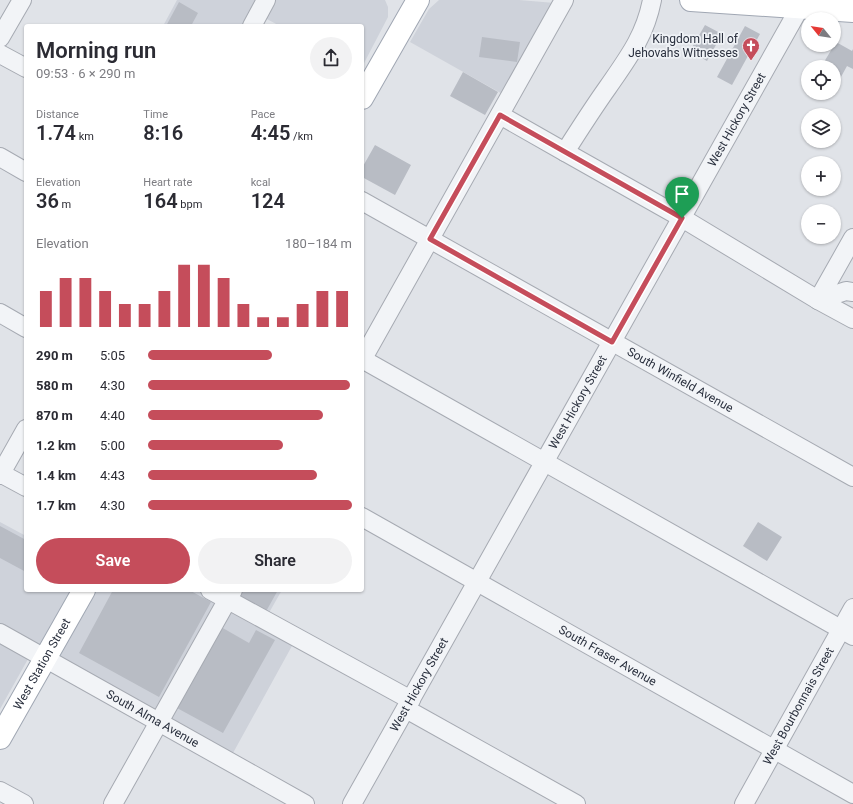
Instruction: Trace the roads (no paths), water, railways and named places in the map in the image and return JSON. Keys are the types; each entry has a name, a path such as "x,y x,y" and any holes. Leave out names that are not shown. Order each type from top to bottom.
{"main road":[{"path":"364,94 418,0"},
{"path":"691,0 802,3 853,11"},
{"name":"West Station Street","path":"0,738 83,592"}],"street":[{"path":"0,38 22,0"},
{"path":"253,24 266,0"},
{"path":"364,356 564,0"},
{"path":"565,152 628,59 649,17 652,0"},
{"name":"West Hickory Street","path":"352,804 802,3"},
{"path":"0,54 24,67"},
{"path":"500,115 682,218 818,300 853,319"},
{"path":"0,157 24,171"},
{"name":"South Winfield Avenue","path":"364,201 853,477"},
{"path":"818,300 853,238"},
{"path":"818,300 846,291 853,292"},
{"path":"0,313 24,327"},
{"path":"364,361 847,633"},
{"path":"24,432 0,474 24,486"},
{"name":"South Fraser Avenue","path":"364,518 853,794"},
{"path":"218,592 230,595 408,705 576,804"},
{"path":"113,804 230,595"},
{"name":"West Bourbonnais Street","path":"744,804 773,749 847,633 853,608"},
{"name":"South Alma Avenue","path":"0,633 305,804"},
{"path":"0,791 24,804"}],"place":[{"name":"Kingdom Hall of Jehovahs Witnesses","path":"751,61"}]}
